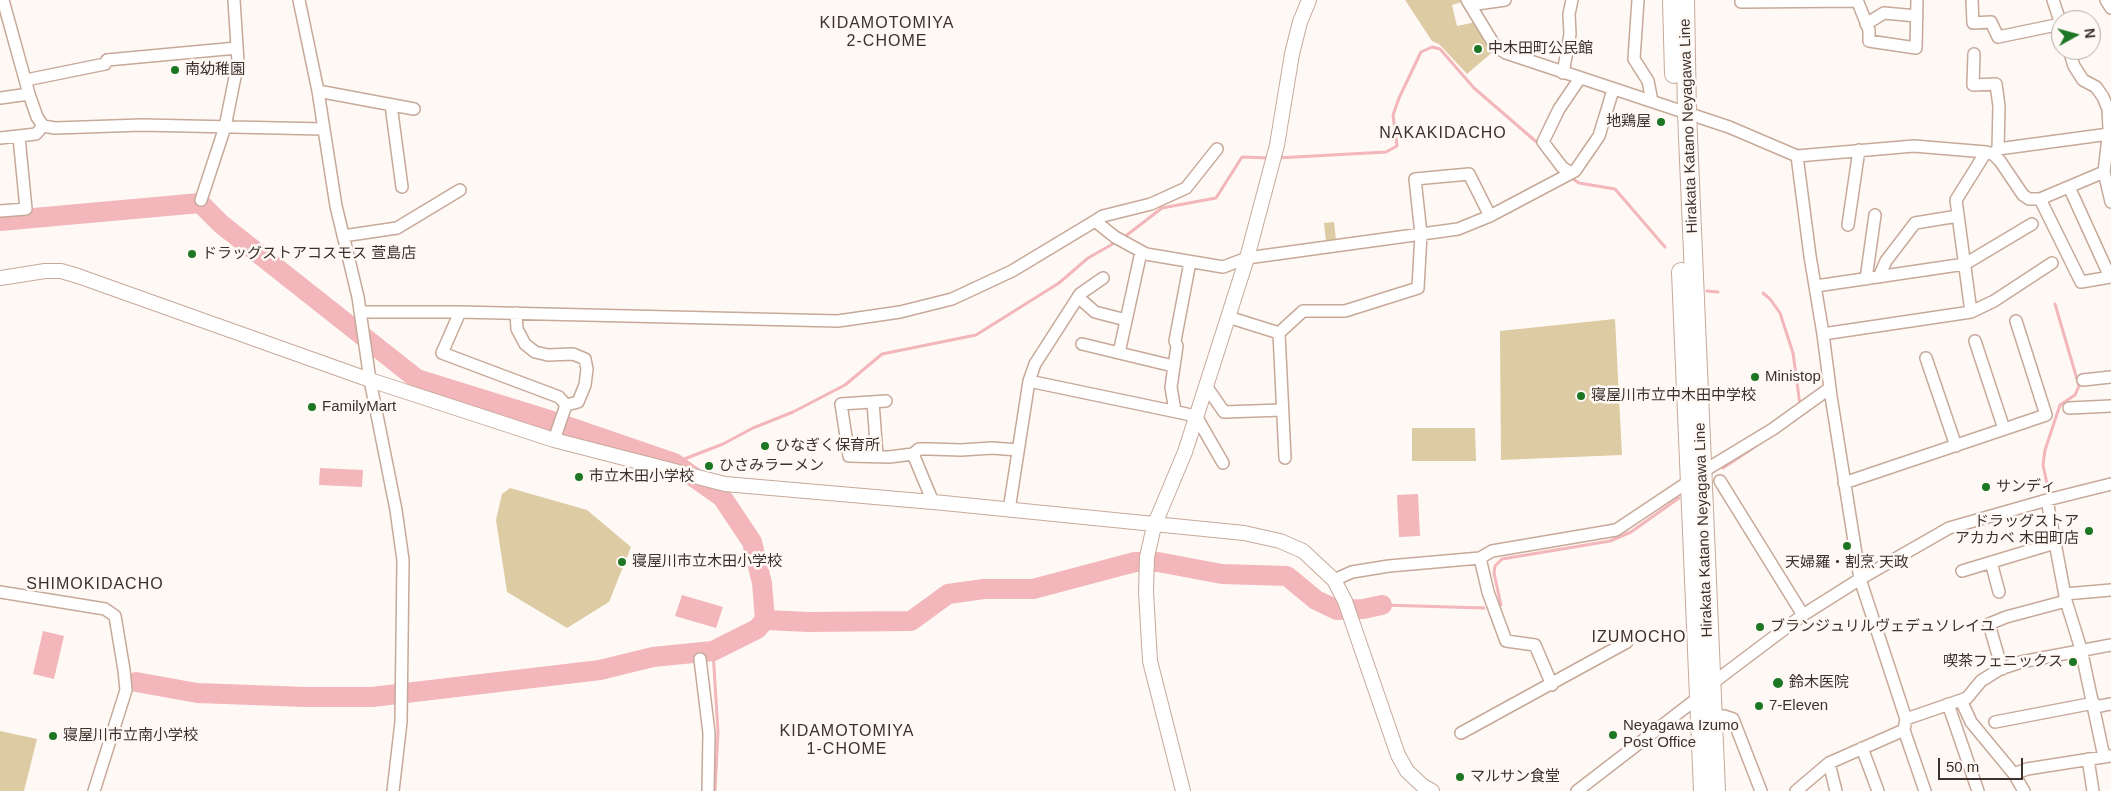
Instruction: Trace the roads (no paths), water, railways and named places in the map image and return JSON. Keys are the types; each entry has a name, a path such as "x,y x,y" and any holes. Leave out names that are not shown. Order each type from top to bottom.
{"main road":[{"name":"Hirakata Katano Neyagawa Line","path":"1672,0 1681,112 1704,691 1703,791"},
{"name":"Hirakata Katano Neyagawa Line","path":"1681,112 1685,0"},
{"name":"Hirakata Katano Neyagawa Line","path":"1704,691 1713,716 1716,791"}],"street":[{"path":"3,0 6,29 26,80 37,117 43,126 55,128 142,125 323,129"},
{"path":"201,200 225,127 238,62 234,0"},
{"path":"299,0 318,92 336,206 360,312 370,380 396,510 403,560 401,694 393,791"},
{"path":"1183,791 1150,661 1146,592 1147,564 1154,526 1185,452 1247,258 1273,158 1292,54 1300,22 1310,0"},
{"path":"1505,0 1469,2 1495,46 1506,53 1729,127 1797,156 1914,146 1993,152 2110,131"},
{"path":"1563,72 1570,34 1569,14 1572,0"},
{"path":"1638,0 1634,59 1648,81 1652,101"},
{"path":"1741,2 1857,1 1869,30 1869,41 1916,48 1917,0"},
{"path":"1972,0 1973,24 1992,22 1998,37 2051,26"},
{"path":"2106,0 2111,8"},
{"path":"1866,24 1884,13 1916,16"},
{"path":"26,80 104,64 107,60 237,48"},
{"path":"1971,312 1956,200 1993,152 1999,106 1996,84 1974,85 1974,54"},
{"path":"2072,60 2083,80 2096,87 2108,109 2110,131 2104,172 2111,202"},
{"path":"1569,174 1543,142 1559,109 1580,78"},
{"path":"1095,221 1120,240 1146,254 1223,267 1247,258 1458,229 1490,216 1569,174 1587,155 1599,136 1613,90"},
{"path":"318,92 414,110"},
{"path":"0,97 29,94"},
{"path":"391,105 402,187"},
{"path":"0,138 36,134 43,126"},
{"path":"0,211 26,209 19,137"},
{"path":"360,312 516,313 838,321 900,312 961,295 1012,271 1103,216 1151,204 1186,188 1217,148"},
{"path":"1848,225 1859,150"},
{"path":"1993,152 2023,195 2029,199 2040,199 2104,172"},
{"path":"1797,156 1810,256 1824,334 1844,484 1860,579 1925,791"},
{"path":"1285,458 1279,333 1303,311 1345,311 1418,288 1421,234 1415,179 1469,174 1490,216"},
{"path":"2040,199 2081,282 2110,277 2069,187"},
{"path":"343,236 397,228 460,190"},
{"path":"1866,279 1875,215"},
{"path":"1878,277 1886,261 1915,223 1958,216"},
{"path":"1816,286 1965,264 2032,224"},
{"path":"1119,353 1142,252"},
{"path":"1175,411 1171,387 1177,346 1175,342 1190,262"},
{"path":"1824,334 1971,312 1994,301 2052,263"},
{"path":"0,278 45,271 61,271 370,380 554,440 725,484 933,502 1154,526 1244,533 1280,541 1303,551 1334,580 1345,602 1398,756 1406,771 1423,786 1432,791"},
{"path":"1009,510 1029,381 1035,364 1078,298 1103,278"},
{"path":"1078,298 1095,312 1126,320"},
{"path":"460,312 442,353 559,397 566,405"},
{"path":"516,313 517,329 525,344 535,352 548,355 573,354 585,359 587,369 585,384 578,402 566,405"},
{"path":"1228,317 1279,333"},
{"path":"1844,484 2046,414 2016,321"},
{"path":"1975,341 2004,429"},
{"path":"1082,344 1173,366"},
{"path":"1926,358 1956,446"},
{"path":"2083,380 2111,377"},
{"path":"1029,381 1196,416 1223,463"},
{"path":"1206,386 1224,412 1282,410"},
{"path":"1334,580 1352,572 1389,566 1480,558 1492,551 1616,530 1773,429 1830,388"},
{"path":"886,401 841,404 849,456 913,454 919,449 961,450 992,448 1018,450"},
{"path":"874,402 877,456"},
{"path":"554,440 566,405"},
{"path":"2069,408 2111,406"},
{"path":"913,454 933,502"},
{"path":"1720,481 1803,615"},
{"path":"1577,791 1803,615 1860,579 1949,528 2046,500 2111,484"},
{"path":"2014,774 2027,769 2108,756 2081,650 2065,597 2056,543 2046,500"},
{"path":"1962,571 2056,543"},
{"path":"1480,558 1490,600 1506,641 1535,645 1552,684"},
{"path":"1991,562 1999,592"},
{"path":"2002,669 1989,624 2065,597 2111,590"},
{"path":"0,592 105,609 114,616 126,690 94,791"},
{"path":"1461,733 1627,642"},
{"path":"1796,791 1829,763 1948,704 1966,698 1981,681 2002,669 2021,662 2111,644"},
{"path":"700,659 709,733 708,791"},
{"path":"1961,700 1971,722 2014,774 2024,791"},
{"path":"1948,704 1978,791"},
{"path":"1995,722 2094,705 2111,704"},
{"path":"1713,716 1724,716 1733,719 1761,791"},
{"path":"1862,748 1878,791"},
{"path":"2088,759 2093,791"},
{"path":"1829,763 1836,791"}],"waterway":[{"path":"1277,158 1386,152 1397,146 1393,115 1399,98 1421,52 1432,47 1440,49 1474,88 1540,145"},
{"path":"1123,238 1162,208 1216,198 1242,157 1270,158"},
{"path":"1570,177 1579,183 1615,189 1665,247"},
{"path":"0,221 200,203 221,224 417,379 546,419 674,463 722,497 752,542 762,583 765,620"},
{"path":"674,463 723,444 753,428 793,412 845,385 882,354 976,335 1059,283 1088,258 1118,241"},
{"path":"1707,291 1718,292"},
{"path":"1763,293 1780,313 1793,353 1800,405"},
{"path":"2049,493 2043,465 2045,450 2060,405 2075,395 2079,386 2055,304"},
{"path":"1723,468 1762,442"},
{"path":"1501,605 1494,573 1495,566 1502,559 1610,541 1631,532 1679,498"},
{"path":"136,682 197,693 306,697 372,697 600,670 653,657 713,651 757,629 765,620 809,622 911,621 948,594 984,589 1033,589 1135,562 1158,562 1222,574 1287,576 1316,600 1337,610 1363,609 1382,605"},
{"path":"1382,605 1484,608"},
{"path":"713,651 718,732 715,791"}],"place":[{"name":"中木田町公民館","path":"1478,49"},
{"name":"南幼稚園","path":"175,70"},
{"name":"地鶏屋","path":"1661,122"},
{"name":"ドラッグストアコスモス 萱島店","path":"192,254"},
{"name":"Ministop","path":"1755,377"},
{"name":"寝屋川市立中木田中学校","path":"1581,396"},
{"name":"FamilyMart","path":"312,407"},
{"name":"ひなぎく保育所","path":"765,446"},
{"name":"ひさみラーメン","path":"709,466"},
{"name":"市立木田小学校","path":"579,477"},
{"name":"サンディ","path":"1986,487"},
{"name":"ドラッグストア アカカベ 木田町店","path":"2089,531"},
{"name":"天婦羅・割烹 天政","path":"1847,546"},
{"name":"寝屋川市立木田小学校","path":"622,562"},
{"name":"ブランジュリルヴェデュソレイユ","path":"1760,627"},
{"name":"喫茶フェニックス","path":"2073,662"},
{"name":"鈴木医院","path":"1778,683"},
{"name":"7-Eleven","path":"1759,706"},
{"name":"Neyagawa Izumo Post Office","path":"1613,735"},
{"name":"寝屋川市立南小学校","path":"53,736"},
{"name":"マルサン食堂","path":"1460,777"}],"district":[{"name":"KIDAMOTOMIYA 2-CHOME","path":"887,33"},
{"name":"NAKAKIDACHO","path":"1443,134"},
{"name":"SHIMOKIDACHO","path":"95,585"},
{"name":"IZUMOCHO","path":"1639,638"},
{"name":"KIDAMOTOMIYA 1-CHOME","path":"847,741"}]}
